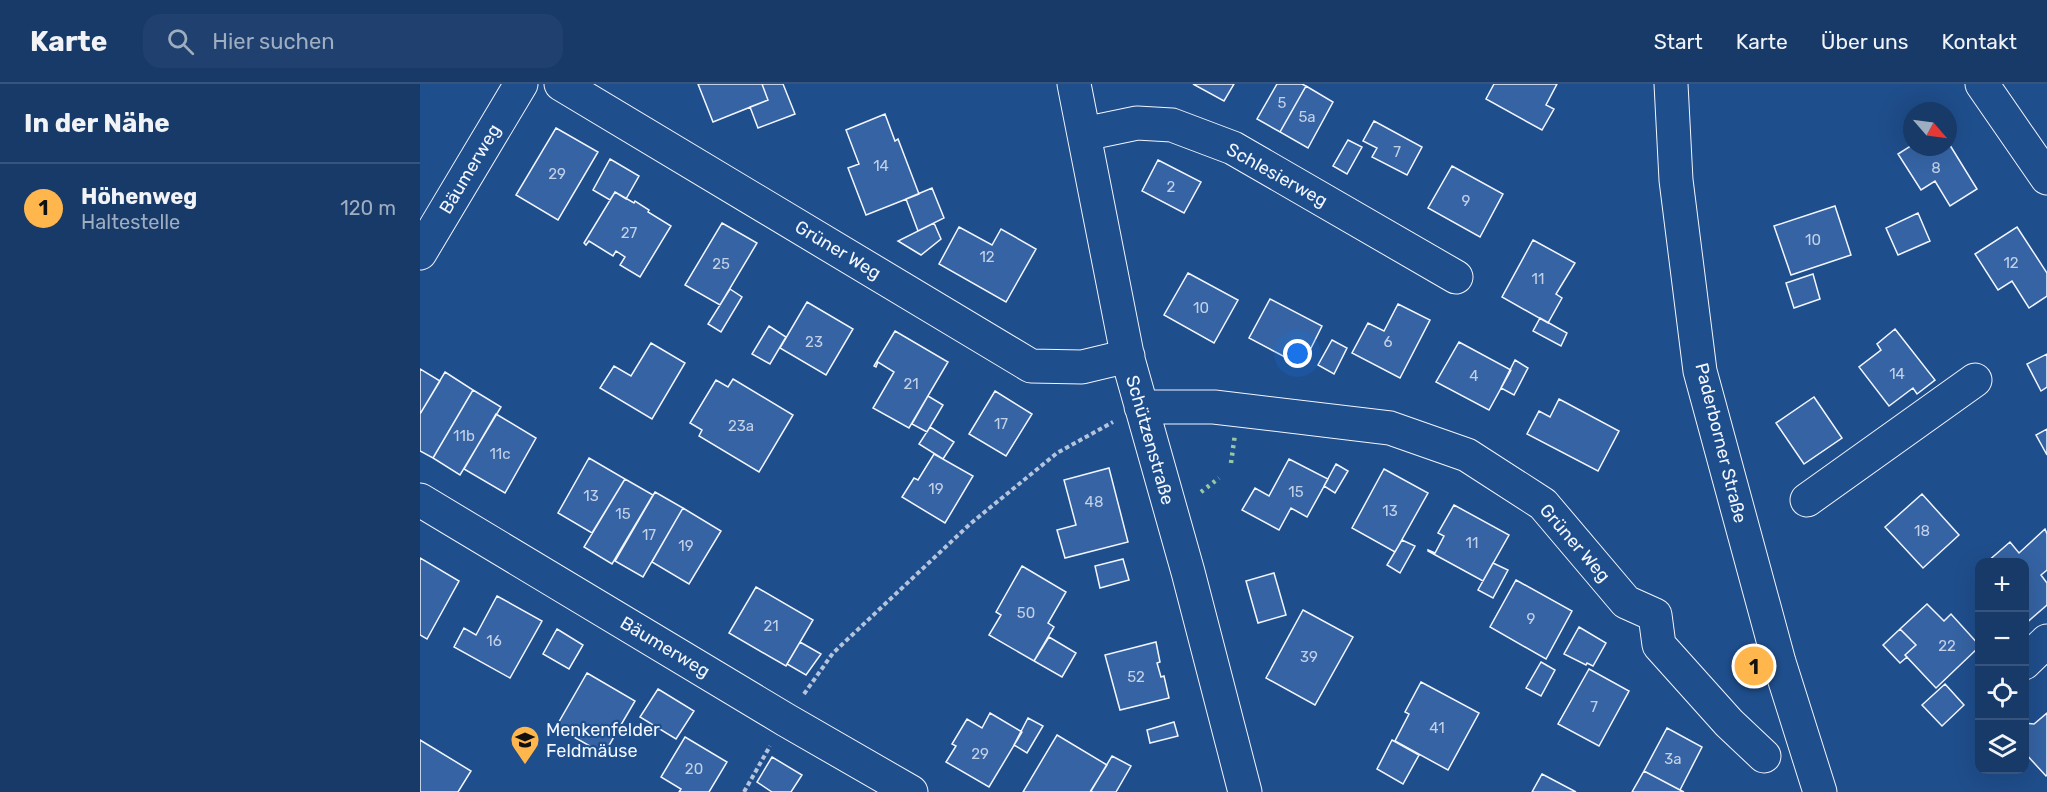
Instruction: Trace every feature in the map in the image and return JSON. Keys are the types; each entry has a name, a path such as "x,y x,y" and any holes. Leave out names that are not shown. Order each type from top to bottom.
{"street":[{"name":"Bäumerweg","path":"420,253 521,84"},
{"name":"Grüner Weg","path":"561,84 1031,366 1082,368 1128,356"},
{"name":"Schützenstraße","path":"1074,84 1128,356 1191,583 1245,792"},
{"name":"Paderborner Straße","path":"1671,84 1676,180 1700,370 1779,662 1821,792"},
{"path":"1982,84 2047,178"},
{"name":"Schlesierweg","path":"1084,134 1137,123 1172,125 1233,148 1455,278"},
{"path":"1807,500 1975,380"},
{"name":"Grüner Weg","path":"1141,407 1214,407 1390,429 1467,455 1544,504 1626,602 1655,615 1659,645 1729,723 1764,756"},
{"name":"Bäumerweg","path":"420,500 786,720 911,792"},
{"path":"2029,659 2047,641"}],"path":[{"path":"744,792 786,720 833,653 987,509 1057,453 1141,407"}],"building":[{"path":"698,84 762,84 768,100 713,122"},
{"path":"762,84 783,84 795,114 758,128 750,107 768,100"},
{"path":"1193,84 1234,84 1224,101"},
{"path":"1277,84 1306,86 1280,132 1257,119"},
{"path":"1494,84 1557,84 1546,105 1554,109 1542,130 1486,99"},
{"path":"1306,86 1333,102 1308,148 1280,132"},
{"path":"885,114 895,141 898,139 919,194 866,215 848,168 859,164 846,130"},
{"path":"1374,121 1422,147 1407,175 1372,157 1377,148 1363,141"},
{"path":"556,128 598,152 558,220 516,195"},
{"path":"1348,140 1362,147 1347,174 1333,166"},
{"path":"1903,151 1903,156 1957,156 1977,189 1950,206 1935,181 1921,190 1898,154"},
{"path":"610,159 639,176 626,199 615,192 610,200 593,190"},
{"path":"1158,160 1201,182 1184,213 1142,191"},
{"path":"1452,166 1503,194 1480,237 1428,208"},
{"path":"932,188 944,218 918,231 906,199"},
{"path":"615,192 634,203 635,201 671,226 640,277 620,265 625,257 616,251 613,256 589,241 586,245 584,243"},
{"path":"1835,206 1851,255 1791,275 1774,226"},
{"path":"1918,213 1930,241 1898,255 1886,228"},
{"path":"722,223 757,243 720,305 685,285"},
{"path":"934,223 941,239 921,255 898,241"},
{"path":"959,227 992,245 1001,229 1036,249 1006,302 939,264"},
{"path":"2017,227 2047,273 2047,296 2029,308 2012,281 1998,290 1975,254"},
{"path":"1533,240 1575,263 1556,294 1562,298 1548,323 1502,297"},
{"path":"1188,273 1238,300 1214,343 1164,315"},
{"path":"1813,274 1820,299 1794,308 1786,283"},
{"path":"730,289 742,297 721,332 708,324"},
{"path":"1270,299 1322,326 1302,366 1249,338"},
{"path":"807,302 853,329 826,375 780,348"},
{"path":"1398,304 1430,320 1400,378 1352,353 1368,323 1384,331"},
{"path":"1540,318 1567,333 1561,346 1533,331"},
{"path":"769,326 786,337 770,364 752,354"},
{"path":"1895,329 1935,380 1917,394 1913,388 1889,406 1859,367 1881,350 1877,344"},
{"path":"895,331 948,362 909,428 873,408 894,372 878,362 876,367 874,366"},
{"path":"1332,340 1347,348 1334,374 1318,365"},
{"path":"1459,342 1511,370 1489,410 1436,382"},
{"path":"651,343 685,363 652,419 600,388 614,366 631,376"},
{"path":"2047,354 2047,387 2041,391 2027,364"},
{"path":"1515,360 1528,368 1514,395 1501,388"},
{"path":"420,369 440,381 420,414"},
{"path":"445,372 473,390 433,458 420,451 420,414"},
{"path":"733,379 793,415 759,472 699,436 702,430 690,423 716,380 728,387"},
{"path":"473,390 501,407 460,475 433,458"},
{"path":"995,391 1032,414 1006,456 969,434"},
{"path":"928,396 943,405 927,432 912,424"},
{"path":"1814,397 1842,438 1804,464 1776,423"},
{"path":"1559,399 1619,431 1598,471 1527,434 1539,411 1550,417"},
{"path":"496,414 536,438 505,493 464,469"},
{"path":"930,427 954,442 943,459 919,444"},
{"path":"2047,429 2047,455 2036,435"},
{"path":"934,454 973,476 945,523 902,497 914,478 918,480"},
{"path":"589,458 625,479 592,533 558,513"},
{"path":"1289,459 1328,479 1307,517 1291,508 1279,530 1242,510 1255,488 1269,496"},
{"path":"1336,464 1348,471 1335,493 1324,486"},
{"path":"1109,468 1128,542 1065,558 1057,530 1076,525 1064,480"},
{"path":"1384,469 1428,493 1395,552 1352,528"},
{"path":"625,479 653,495 612,564 584,547"},
{"path":"655,492 683,508 643,577 615,561"},
{"path":"1922,494 1959,535 1923,568 1885,527"},
{"path":"1454,505 1509,535 1483,581 1428,551 1435,553 1444,536 1438,533"},
{"path":"683,508 721,531 689,584 652,562"},
{"path":"2045,529 2047,570 2041,575 2047,583 2047,605 2029,621 2029,558 1992,558 2010,542 2019,553"},
{"path":"1402,540 1415,546 1400,573 1387,565"},
{"path":"420,558 459,581 427,639 420,635"},
{"path":"1123,559 1129,580 1100,588 1095,566"},
{"path":"1493,563 1508,570 1493,598 1478,590"},
{"path":"1022,566 1066,592 1048,623 1054,627 1034,661 989,635 1001,615 996,612"},
{"path":"1274,573 1286,615 1258,623 1246,581"},
{"path":"1516,580 1572,611 1546,659 1490,627"},
{"path":"756,587 813,620 786,666 729,633"},
{"path":"497,596 542,621 510,678 454,647 464,628 476,635"},
{"path":"1927,604 1944,621 1951,614 1975,640 1975,651 1936,688 1905,655 1916,645 1900,629"},
{"path":"1303,610 1353,637 1315,705 1266,678"},
{"path":"1579,627 1606,643 1593,666 1564,654"},
{"path":"557,629 583,645 569,669 543,654"},
{"path":"1900,629 1916,645 1900,663 1883,645"},
{"path":"1049,637 1076,653 1062,677 1034,661"},
{"path":"800,642 821,654 806,675 787,664"},
{"path":"1156,642 1160,662 1157,663 1161,677 1164,676 1169,698 1120,710 1105,655"},
{"path":"1541,662 1555,670 1541,696 1526,688"},
{"path":"1589,669 1629,691 1599,746 1558,724"},
{"path":"587,673 635,701 604,754 556,727"},
{"path":"1421,682 1479,713 1448,770 1395,741 1409,714 1405,712"},
{"path":"1945,684 1964,705 1942,726 1922,705"},
{"path":"658,689 694,711 676,739 640,717"},
{"path":"990,713 1022,732 989,787 946,762 956,746 952,744 967,719 982,728"},
{"path":"2047,713 2046,776 2029,757 2029,724 2034,724"},
{"path":"1028,718 1043,726 1027,753 1014,745"},
{"path":"1174,722 1178,736 1150,743 1147,730"},
{"path":"1667,728 1702,747 1680,790 1644,771"},
{"path":"1057,735 1107,765 1090,792 1023,792"},
{"path":"685,737 727,762 709,792 679,792 681,789 661,777"},
{"path":"420,740 471,771 458,792 420,792"},
{"path":"1392,740 1419,755 1403,784 1377,769"},
{"path":"1112,756 1131,766 1116,792 1091,791"},
{"path":"772,757 802,775 791,792 772,792 757,782"},
{"path":"1644,771 1680,790 1684,792 1632,792"},
{"path":"1542,774 1576,792 1532,792"}],"hedge":[{"path":"1231,463 1235,434"},
{"path":"1201,492 1219,478"}],"place":[{"name":"Höhenweg","path":"1754,666"},
{"name":"Menkenfelder Feldmäuse","path":"525,766"}]}
